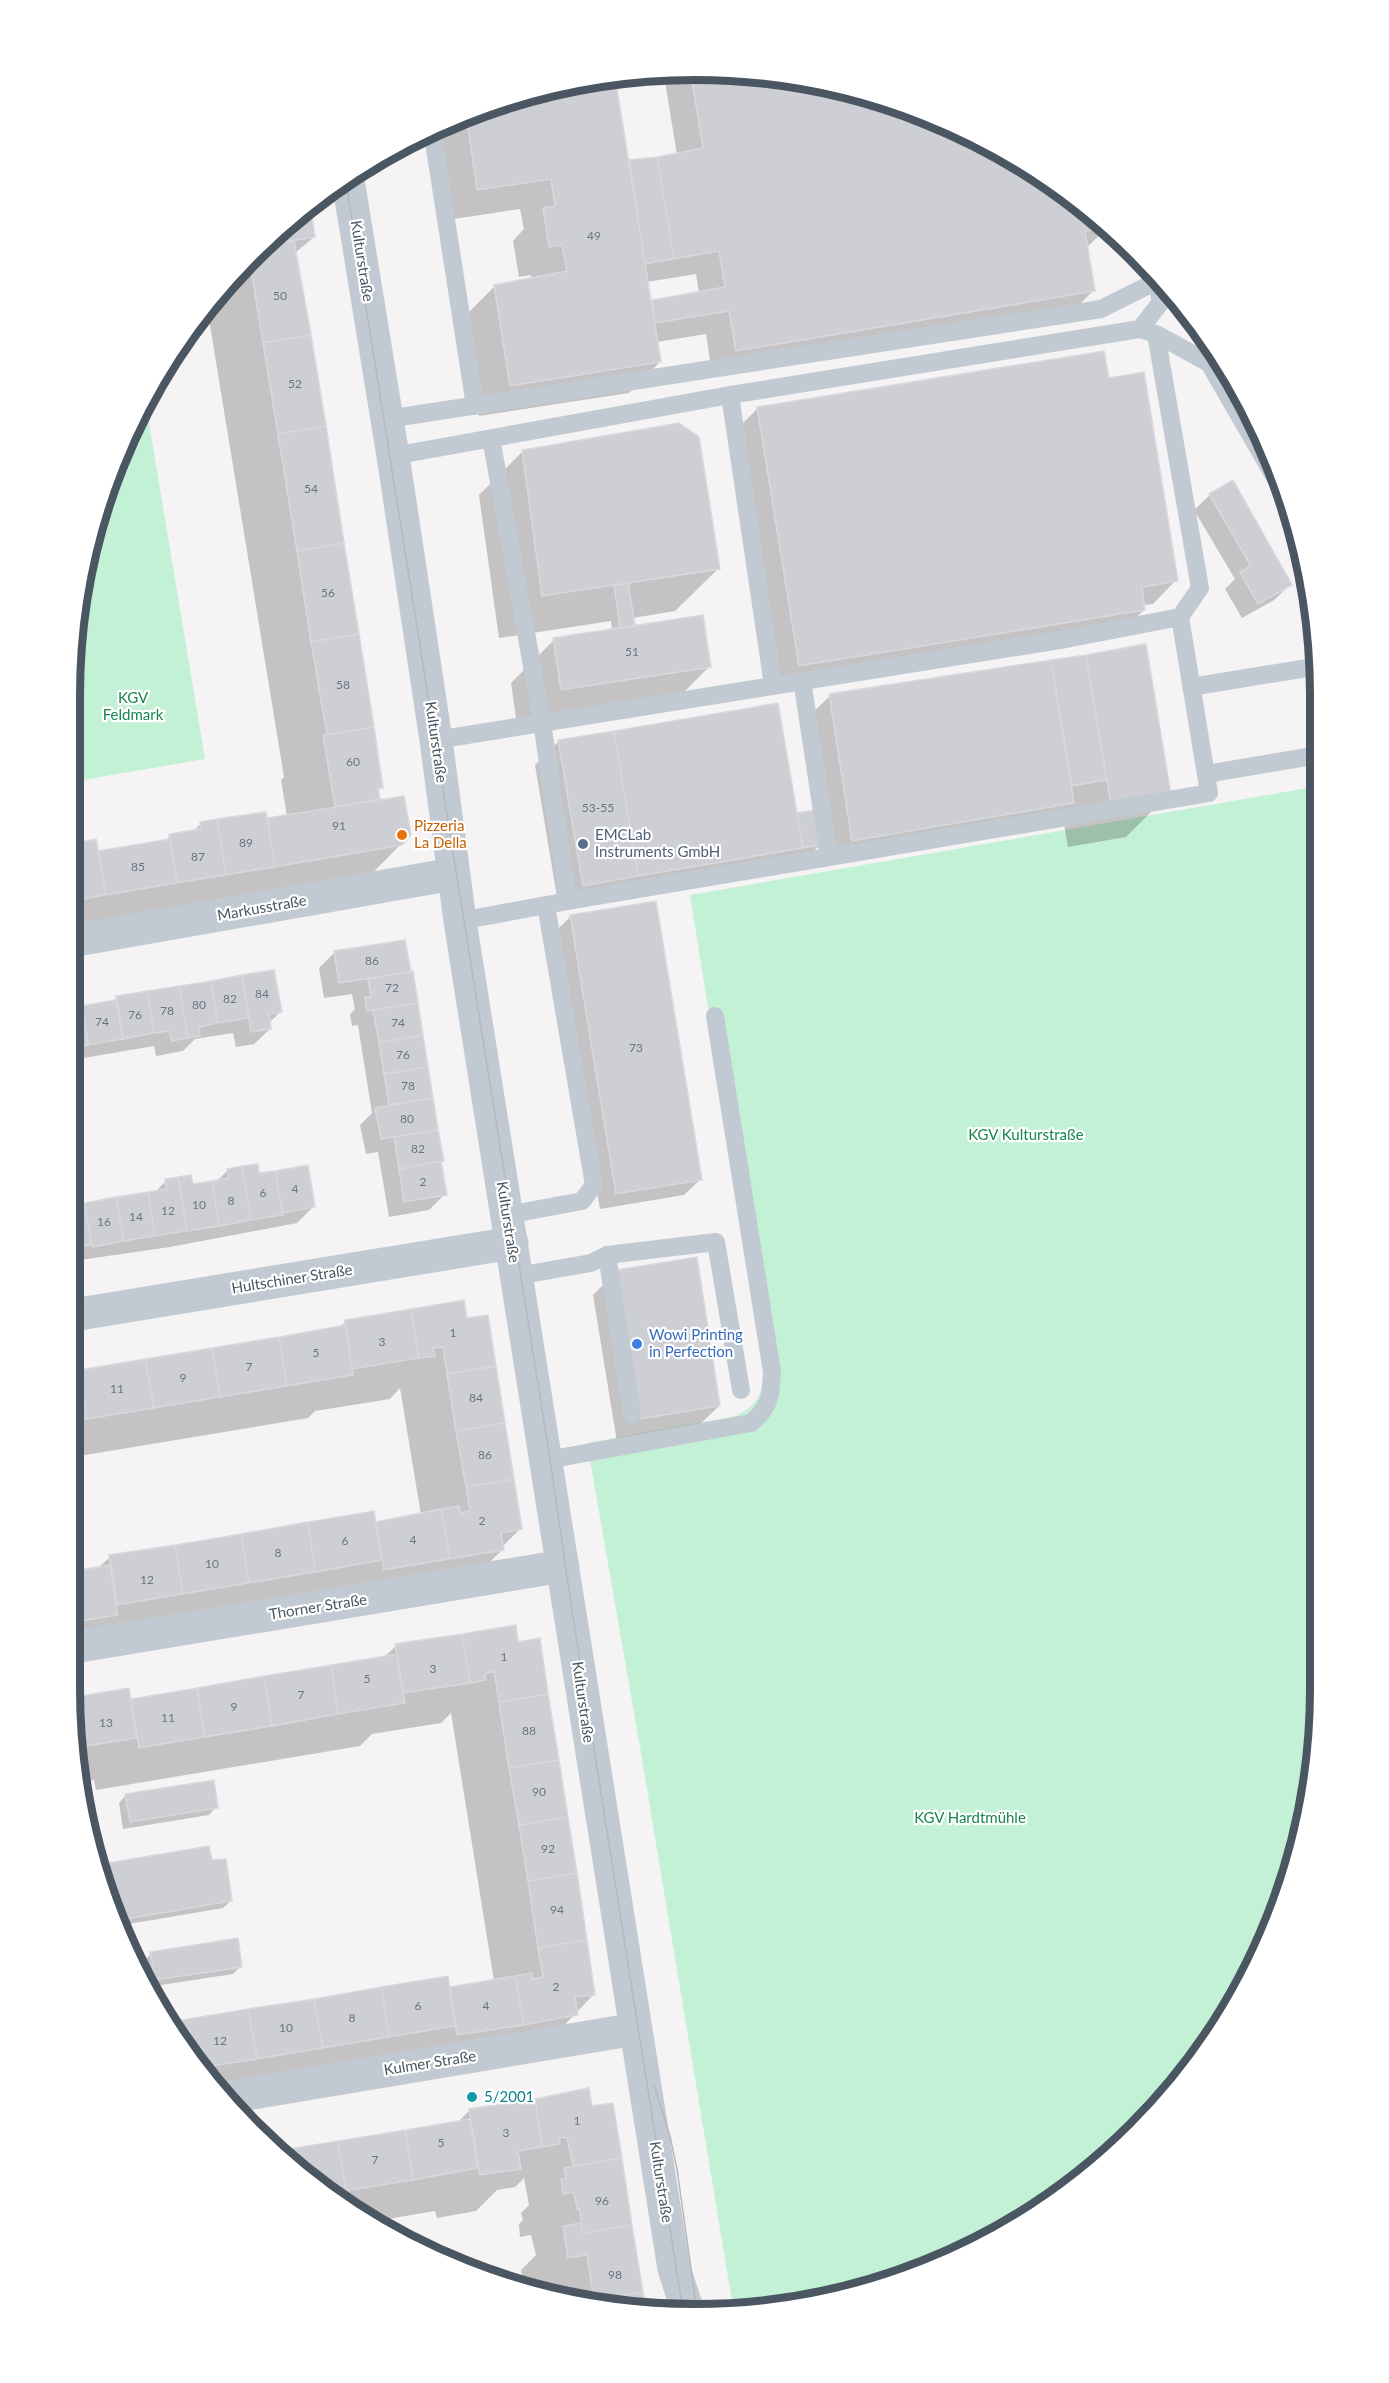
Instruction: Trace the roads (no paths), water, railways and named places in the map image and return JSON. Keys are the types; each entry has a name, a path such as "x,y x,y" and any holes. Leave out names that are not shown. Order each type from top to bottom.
{"street":[{"name":"Kulturstraße","path":"349,186 436,740 460,921 547,1460 591,1754 680,2296"},
{"name":"Markusstraße","path":"80,939 453,874"},
{"name":"Hultschiner Straße","path":"80,1314 510,1229"},
{"name":"Thorner Straße","path":"80,1646 563,1566"},
{"name":"Kulmer Straße","path":"234,2096 636,2029"}],"lane":[{"path":"433,138 476,406"},
{"path":"387,419 1101,309 1151,282"},
{"path":"460,921 1209,793 1180,618 1200,588 1148,332 1161,302 1159,292"},
{"path":"393,456 729,395 1148,332 1210,360"},
{"path":"729,395 773,685"},
{"path":"491,438 542,722 568,901"},
{"path":"436,740 1066,639 1180,618"},
{"path":"1191,687 1309,668"},
{"path":"802,680 829,857"},
{"path":"1206,774 1310,757"},
{"path":"510,1229 582,1201 594,1185 546,905"},
{"path":"547,1460 751,1423 765,1411 771,1392 772,1372 715,1016"},
{"path":"517,1276 591,1263 607,1255 717,1242 741,1390"},
{"path":"607,1255 632,1415"}],"tram line":[{"path":"347,187 550,1459 682,2303"},
{"path":"654,2085 670,2136 677,2169 696,2304"}],"place":[{"name":"Pizzeria La Della","path":"402,835"},
{"name":"EMCLab Instruments GmbH","path":"583,844"},
{"name":"Wowi Printing in Perfection","path":"637,1344"},
{"name":"5/2001","path":"472,2097"}],"park label":[{"name":"KGV Feldmark","path":"133,706"},
{"name":"KGV Kulturstraße","path":"1026,1135"},
{"name":"KGV Hardtmühle","path":"970,1818"}]}
